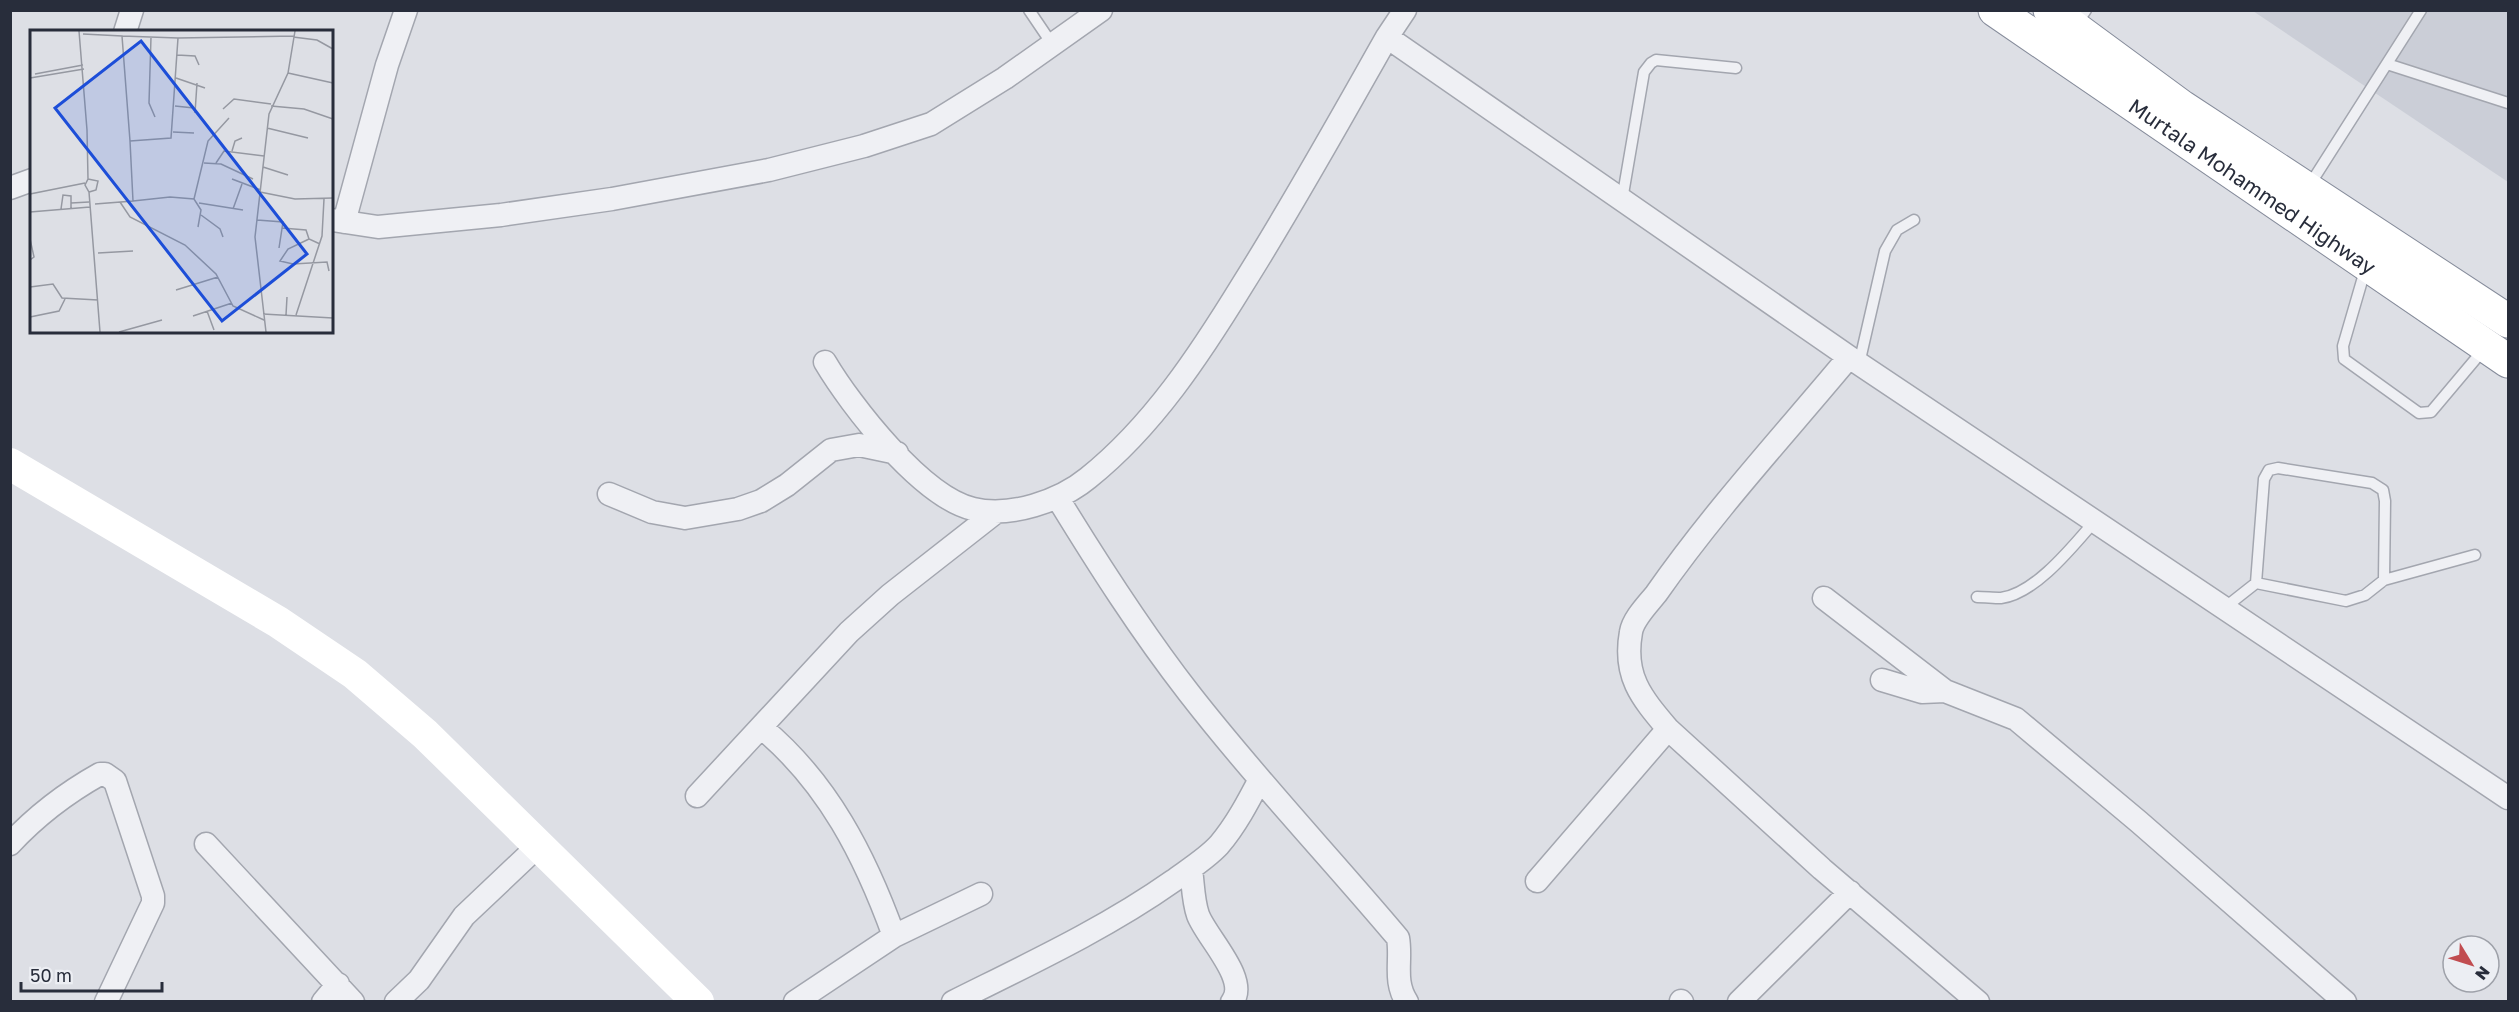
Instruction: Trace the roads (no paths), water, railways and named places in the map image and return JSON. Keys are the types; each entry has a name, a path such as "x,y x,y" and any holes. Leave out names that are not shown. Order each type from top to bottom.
{"highway":[{"name":"Murtala Mohammed Highway","path":"1995,10 2497,353"},
{"name":"Murtala Mohammed Highway","path":"2070,16 2182,107 2508,321"}],"main road":[{"path":"10,464 278,622 355,674 425,734 698,1002"}],"street":[{"path":"126,30 132,10"},
{"path":"406,10 338,221 378,227 501,215 579,204 769,170 864,146 931,124 1005,78 1101,10"},
{"path":"825,362 842,391 897,453 934,491 956,503 974,509 996,512 1057,497 1087,480 1147,422 1206,342 1286,216 1387,37 1405,10"},
{"path":"1387,37 1854,361 2508,798"},
{"path":"10,188 30,181"},
{"path":"1854,361 1672,571 1631,628 1628,655 1631,678 1645,702 1668,729 1850,892 1978,1002"},
{"path":"609,494 652,512 685,518 738,509 761,501 787,485 831,450 859,445 897,453"},
{"path":"1057,497 1125,607 1189,693 1398,938 1401,952 1397,971 1402,994 1407,1002"},
{"path":"697,796 849,632 890,595 996,512"},
{"path":"1824,598 1945,691 2016,719 2139,822 2345,1002"},
{"path":"1882,680 1922,692 1945,691"},
{"path":"762,728 784,747 832,804 876,886 894,936"},
{"path":"1537,881 1668,729"},
{"path":"10,844 64,794 100,774 105,774 115,781 153,896 153,903 106,1002"},
{"path":"953,1002 1110,920 1155,894 1191,869 1218,846 1241,815 1260,779"},
{"path":"206,844 353,1002"},
{"path":"396,1002 419,980 464,916 538,846"},
{"path":"1191,869 1198,915 1237,981 1236,996 1232,1002"},
{"path":"1739,1002 1850,892"},
{"path":"795,1002 894,936 981,894"},
{"path":"323,1002 338,984"}],"lane":[{"path":"1029,10 1052,44"},
{"path":"2307,189 2421,10"},
{"path":"1622,200 1644,72 1651,63 1656,60 1736,68"},
{"path":"2387,64 2508,103"},
{"path":"1854,361 1885,251 1897,230 1914,220"},
{"path":"2366,264 2343,346 2344,359 2419,413 2431,412 2497,353"},
{"path":"2256,584 2264,479 2268,470 2278,468 2372,483 2383,490 2385,501 2384,580"},
{"path":"1977,597 2008,596 2045,575 2060,562 2094,522"},
{"path":"2223,609 2256,584 2346,601 2365,595 2384,580 2475,555"}]}
